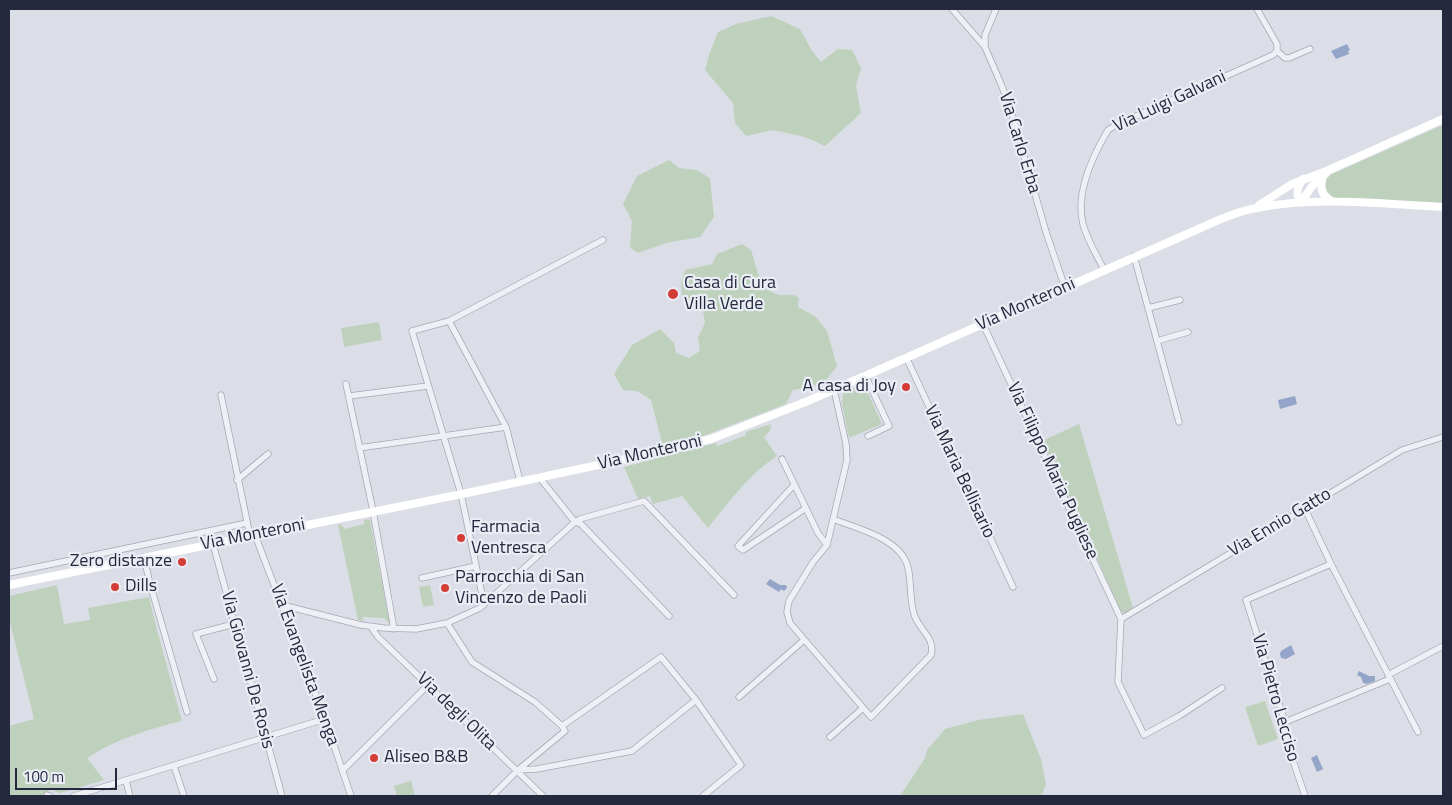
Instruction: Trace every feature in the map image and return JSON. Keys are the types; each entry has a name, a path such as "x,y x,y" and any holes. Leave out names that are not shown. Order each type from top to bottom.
{"main road":[{"name":"Via Monteroni","path":"1255,208 1283,188 1303,179 1327,172 1443,119"},
{"name":"Via Monteroni","path":"1301,202 1313,185 1327,172"},
{"path":"1327,172 1320,187 1326,198 1332,202"},
{"path":"1301,202 1297,192 1303,179"},
{"name":"Via Monteroni","path":"9,585 460,494 659,452 711,438 760,421 1134,256 1227,217 1255,208 1301,202 1332,202 1443,208"}],"street":[{"name":"Via Carlo Erba","path":"952,9 985,48 1010,107 1043,222 1065,288"},
{"path":"985,48 985,35 996,9"},
{"path":"1257,9 1277,44 1277,51 1285,58 1310,50"},
{"name":"Via Luigi Galvani","path":"1104,270 1083,225 1081,203 1085,181 1108,130 1273,55 1277,51"},
{"path":"484,604 460,494 412,331 449,321 603,240"},
{"path":"1134,256 1180,422"},
{"path":"1148,308 1180,300"},
{"path":"449,321 506,427 520,481"},
{"name":"Via Filippo Maria Pugliese","path":"983,324 1121,619"},
{"path":"1157,341 1188,332"},
{"name":"Via Maria Bellisario","path":"906,358 1013,587"},
{"path":"865,375 890,426 868,436"},
{"path":"346,384 373,512 394,628"},
{"path":"349,396 428,386"},
{"path":"833,519 894,545 902,554 907,564 914,615 931,642 931,655 871,717 790,624 787,612 789,601 813,562 827,545 833,519 847,460 846,444 834,389"},
{"name":"Via Evangelista Menga","path":"220,395 247,523 282,605 351,796"},
{"path":"359,448 506,427"},
{"name":"Via Ennio Gatto","path":"1121,619 1402,450 1443,437"},
{"path":"238,480 268,454"},
{"path":"782,459 818,533 827,545"},
{"path":"538,477 575,522 581,524 669,616"},
{"path":"794,484 738,546 743,550 806,508"},
{"path":"282,605 371,627 416,629 447,622 480,608 575,522 644,501 734,595"},
{"path":"1305,508 1331,564 1418,732"},
{"name":"Via Monteroni","path":"9,573 247,523"},
{"name":"Via Giovanni De Rosis","path":"213,544 282,796"},
{"path":"144,558 187,712"},
{"name":"Via Pietro Lecciso","path":"1305,796 1281,725 1285,722 1246,600 1331,564"},
{"path":"422,578 476,566"},
{"path":"1121,619 1118,682 1144,735 1179,716 1222,688"},
{"path":"447,622 472,662 535,702 562,726 565,731 518,770 492,796"},
{"path":"214,679 196,634 234,624"},
{"name":"Via degli Olita","path":"371,627 378,637 543,796"},
{"path":"739,697 804,640"},
{"path":"1285,722 1389,677 1443,646"},
{"path":"562,726 662,657 696,700 741,765 703,796"},
{"path":"343,770 428,685"},
{"path":"518,770 632,751 696,700"},
{"path":"830,737 863,708"},
{"path":"74,796 324,719"},
{"path":"174,766 184,796"},
{"path":"126,781 130,796"}],"green space":[{"path":"771,16 800,29 812,51 821,62 838,49 852,50 861,68 856,86 861,113 825,146 805,137 773,130 746,136 735,123 733,103 705,70 718,32 736,24"},
{"path":"1443,125 1443,204 1333,198 1324,191 1325,180 1332,174"},
{"path":"669,160 679,168 696,170 710,178 714,217 700,237 666,243 638,253 630,248 632,221 623,204 637,176"},
{"path":"742,244 751,250 759,275 766,287 776,294 793,295 799,298 798,307 816,317 827,331 837,366 827,379 811,387 793,390 786,404 703,436 663,446 651,400 637,391 623,390 614,374 632,345 660,329 674,343 676,353 689,358 700,351 698,337 705,323 702,305 690,305 682,298 681,284 685,270 712,264 717,254"},
{"path":"379,322 382,340 344,347 341,328"},
{"path":"864,384 882,424 849,438 842,404 843,392"},
{"path":"771,424 770,431 764,437 777,456 748,480 708,528 682,496 653,504 650,496 638,499 624,467 715,443 718,446 746,435 746,432"},
{"path":"1079,424 1133,608 1125,613 1120,611 1095,553 1093,540 1085,533 1042,441"},
{"path":"364,520 370,520 390,624 384,618 362,617 364,621 358,620 338,525 341,524 345,529 364,524"},
{"path":"57,585 64,624 90,620 88,608 149,597 182,721 133,735 109,745 87,758 104,780 60,793 51,789 44,796 9,796 9,726 34,719 9,618 9,596"},
{"path":"430,585 434,605 423,607 419,587"},
{"path":"1265,701 1278,739 1258,746 1245,707"},
{"path":"1023,714 1041,759 1046,785 1041,796 900,796 925,758 927,750 945,729 978,720"},
{"path":"411,781 415,796 397,796 394,786"}],"water":[{"path":"1347,44 1350,50 1348,51 1349,54 1336,59 1331,51"},
{"path":"1295,396 1297,404 1280,409 1278,400"},
{"path":"770,579 780,585 786,585 787,588 784,591 781,589 779,592 766,584"},
{"path":"1291,645 1295,654 1286,659 1281,658 1281,651"},
{"path":"1359,671 1369,676 1375,676 1375,681 1367,684 1363,683 1361,677 1357,675"},
{"path":"1317,755 1323,769 1317,772 1311,758"}],"place":[{"name":"Casa di Cura Villa Verde","path":"673,294"},
{"name":"A casa di Joy","path":"906,387"},
{"name":"Farmacia Ventresca","path":"461,538"},
{"name":"Zero distanze","path":"182,562"},
{"name":"Dills","path":"115,587"},
{"name":"Parrocchia di San Vincenzo de Paoli","path":"445,588"},
{"name":"Aliseo B&B","path":"374,758"}]}
